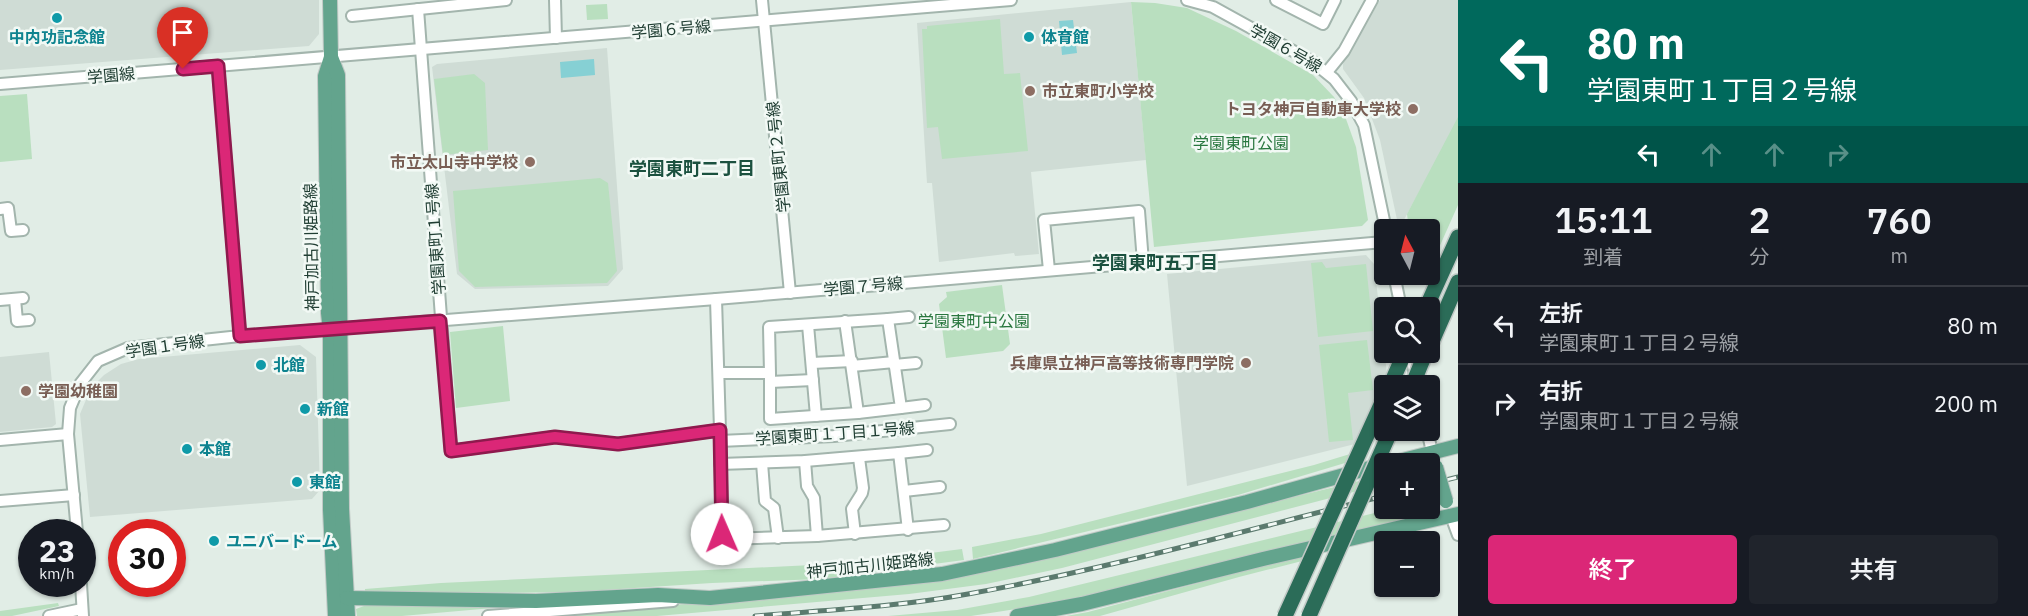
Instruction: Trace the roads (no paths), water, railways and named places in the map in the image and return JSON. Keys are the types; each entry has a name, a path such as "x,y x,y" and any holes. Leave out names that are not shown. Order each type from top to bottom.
{"highway":[{"path":"1431,297 1458,237"},
{"path":"1440,323 1458,282"},
{"path":"1285,616 1374,420"},
{"path":"1309,616 1386,441"}],"main road":[{"name":"神戸加古川姫路線","path":"330,0 330,57 338,75 339,313 336,330 330,510 343,610 658,595 710,598 942,574 1000,563 1247,502 1374,467"},
{"name":"神戸加古川姫路線","path":"1428,453 1458,446"},
{"path":"1017,616 1082,604 1455,515 1446,501 1432,452"}],"street":[{"path":"352,16 364,10 418,9 454,2 506,0"},
{"path":"555,0 556,38"},
{"name":"学園東町２号線","path":"762,0 790,292"},
{"name":"学園６号線","path":"330,57 764,21 923,3 1011,0"},
{"name":"学園６号線","path":"1187,0 1213,7 1327,72 1351,101 1364,126 1384,219"},
{"path":"1276,0 1323,24 1335,0"},
{"path":"1327,72 1344,51 1372,0"},
{"name":"学園東町１号線","path":"418,9 451,451 555,437 618,444 720,436"},
{"name":"学園線","path":"0,84 330,57"},
{"path":"218,66 240,336"},
{"path":"0,209 8,208 11,231 23,230"},
{"path":"1049,270 1044,220 1138,211 1143,262"},
{"name":"学園７号線","path":"336,330 1374,243"},
{"path":"0,300 19,298 17,321 28,320"},
{"path":"716,299 722,534 728,539 817,537 944,525"},
{"path":"909,317 769,327 770,419 816,417 926,405"},
{"path":"888,319 901,408"},
{"path":"845,321 858,413"},
{"path":"808,325 816,417"},
{"name":"学園１号線","path":"76,519 68,434 70,408 80,384 98,361 129,348 240,336 336,330"},
{"path":"812,363 916,363"},
{"path":"719,373 813,380"},
{"name":"学園東町１丁目１号線","path":"720,436 834,436 950,424"},
{"path":"0,440 68,434"},
{"path":"1430,441 1432,452"},
{"path":"720,464 859,458 927,450"},
{"path":"899,453 908,530"},
{"path":"855,534 852,509 863,488 859,458"},
{"path":"805,461 807,486 814,498 817,537"},
{"path":"762,463 765,501 774,508 778,538"},
{"path":"904,491 940,487"},
{"path":"0,501 74,495"},
{"path":"1455,515 1458,535"},
{"path":"49,616 83,613 82,597"},
{"path":"488,616 710,598"}],"water":[{"path":"1073,20 1077,53 1062,55 1059,21"},
{"path":"594,59 595,75 561,78 560,62"}],"railway":[{"path":"1440,482 1458,477"},
{"path":"755,616 862,608 968,594 1125,561 1374,499"}],"place":[{"name":"中内功記念館","path":"57,18"},
{"name":"体育館","path":"1029,37"},
{"name":"市立東町小学校","path":"1030,91"},
{"name":"トヨタ神戸自動車大学校","path":"1413,109"},
{"name":"市立太山寺中学校","path":"530,162"},
{"name":"兵庫県立神戸高等技術専門学院","path":"1246,363"},
{"name":"北館","path":"261,365"},
{"name":"学園幼稚園","path":"26,391"},
{"name":"新館","path":"305,409"},
{"name":"本館","path":"187,449"},
{"name":"東館","path":"297,482"},
{"name":"ユニバードーム","path":"214,541"}],"district":[{"name":"学園東町二丁目","path":"692,169"},
{"name":"学園東町五丁目","path":"1155,263"}],"park label":[{"name":"学園東町公園","path":"1241,143"},
{"name":"学園東町中公園","path":"974,321"}]}
